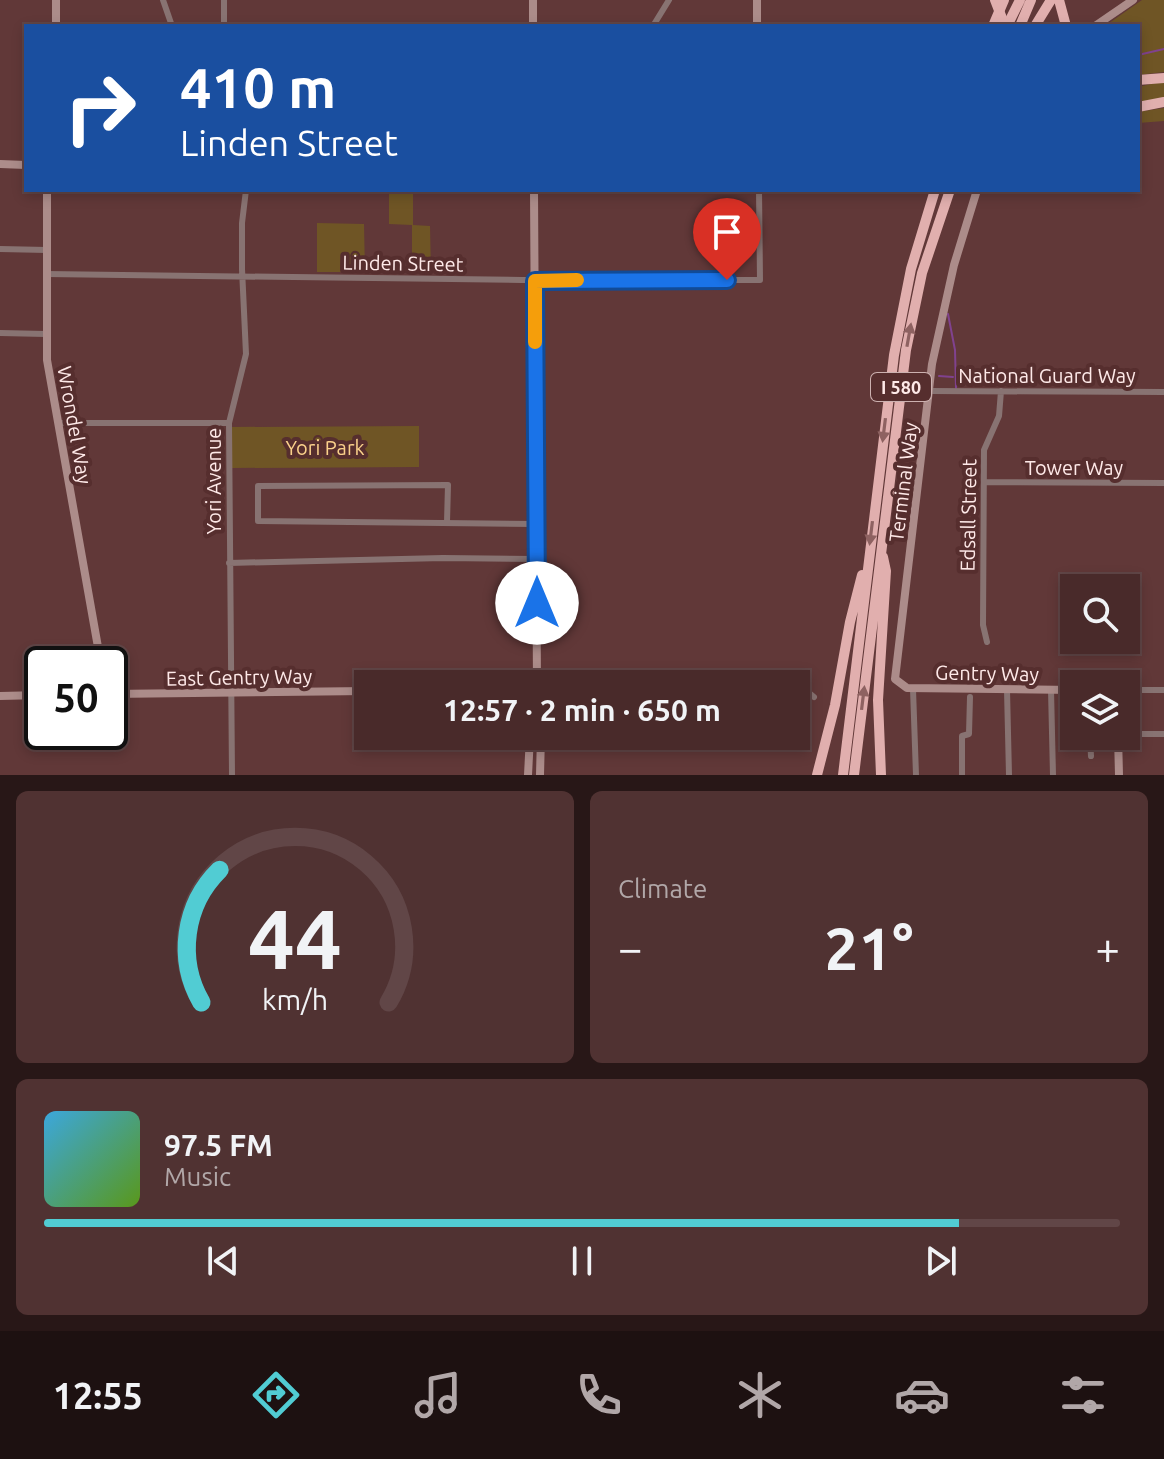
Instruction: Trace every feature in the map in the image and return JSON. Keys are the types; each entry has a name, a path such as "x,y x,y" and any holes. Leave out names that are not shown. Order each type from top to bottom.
{"highway":[{"path":"995,0 1005,24"},
{"path":"994,24 1004,0"},
{"path":"1007,24 1020,0"},
{"path":"1021,24 1031,0"},
{"path":"1036,24 1051,0"},
{"path":"1059,0 1065,24"},
{"path":"1140,80 1160,79"},
{"path":"1140,107 1164,104"},
{"name":"I 580","path":"843,775 867,562 899,325 934,192"},
{"name":"I 580","path":"854,775 910,330 922,273 949,192"},
{"path":"881,551 886,571 878,700 881,775"},
{"path":"817,775 835,705 857,588 867,562"}],"street":[{"path":"56,0 56,24"},
{"path":"163,0 171,24"},
{"path":"224,0 224,24"},
{"path":"533,0 533,24"},
{"path":"654,24 669,0"},
{"path":"757,0 757,24"},
{"path":"1098,24 1133,0"},
{"path":"0,164 24,165"},
{"name":"Wrondel Way","path":"47,192 47,360 98,646"},
{"name":"Yori Avenue","path":"232,775 229,423 246,354 242,223 246,192"},
{"path":"534,192 537,670"},
{"name":"Linden Street","path":"46,274 535,281 760,280 759,192"},
{"name":"Terminal Way","path":"900,685 895,674 932,364 948,289 976,192"},
{"path":"0,249 47,250"},
{"path":"0,333 46,334"},
{"name":"National Guard Way","path":"930,391 1164,392"},
{"name":"Edsall Street","path":"987,642 983,625 984,450 999,416 1001,391"},
{"path":"58,423 229,423"},
{"name":"Tower Way","path":"984,482 1164,483"},
{"path":"447,522 448,485 258,486 258,521 536,524"},
{"path":"229,563 536,559"},
{"name":"Gentry Way","path":"900,685 913,689 1060,690"},
{"path":"913,689 916,775"},
{"path":"1007,690 1009,775"},
{"path":"1051,690 1053,775"},
{"path":"1140,690 1164,690"},
{"name":"East Gentry Way","path":"128,694 354,691"},
{"path":"810,694 814,697"},
{"path":"0,696 24,695"},
{"path":"962,775 962,736 969,734 970,697"},
{"path":"1140,734 1164,734"},
{"path":"528,775 529,750"},
{"path":"540,775 541,750"},
{"path":"1091,750 1091,756"},
{"path":"1118,750 1119,775"}],"green space":[{"path":"1142,0 1164,0 1164,72 1140,75 1140,24 1108,24"},
{"path":"1164,81 1164,99 1140,102 1140,87"},
{"path":"1164,108 1164,121 1140,123 1140,112"},
{"path":"389,192 413,192 413,225 430,226 431,273 412,273 412,225 389,224"},
{"path":"317,223 364,224 365,272 317,272"},
{"name":"Yori Park","path":"419,426 419,467 231,468 231,427"}],"waterway":[{"path":"1140,55 1164,49"},
{"path":"948,314 955,350 956,388"},
{"path":"939,376 953,377"}],"slow traffic":[{"path":"535,342 535,281 577,280"}],"route":[{"path":"537,603 535,281 727,280"}]}
